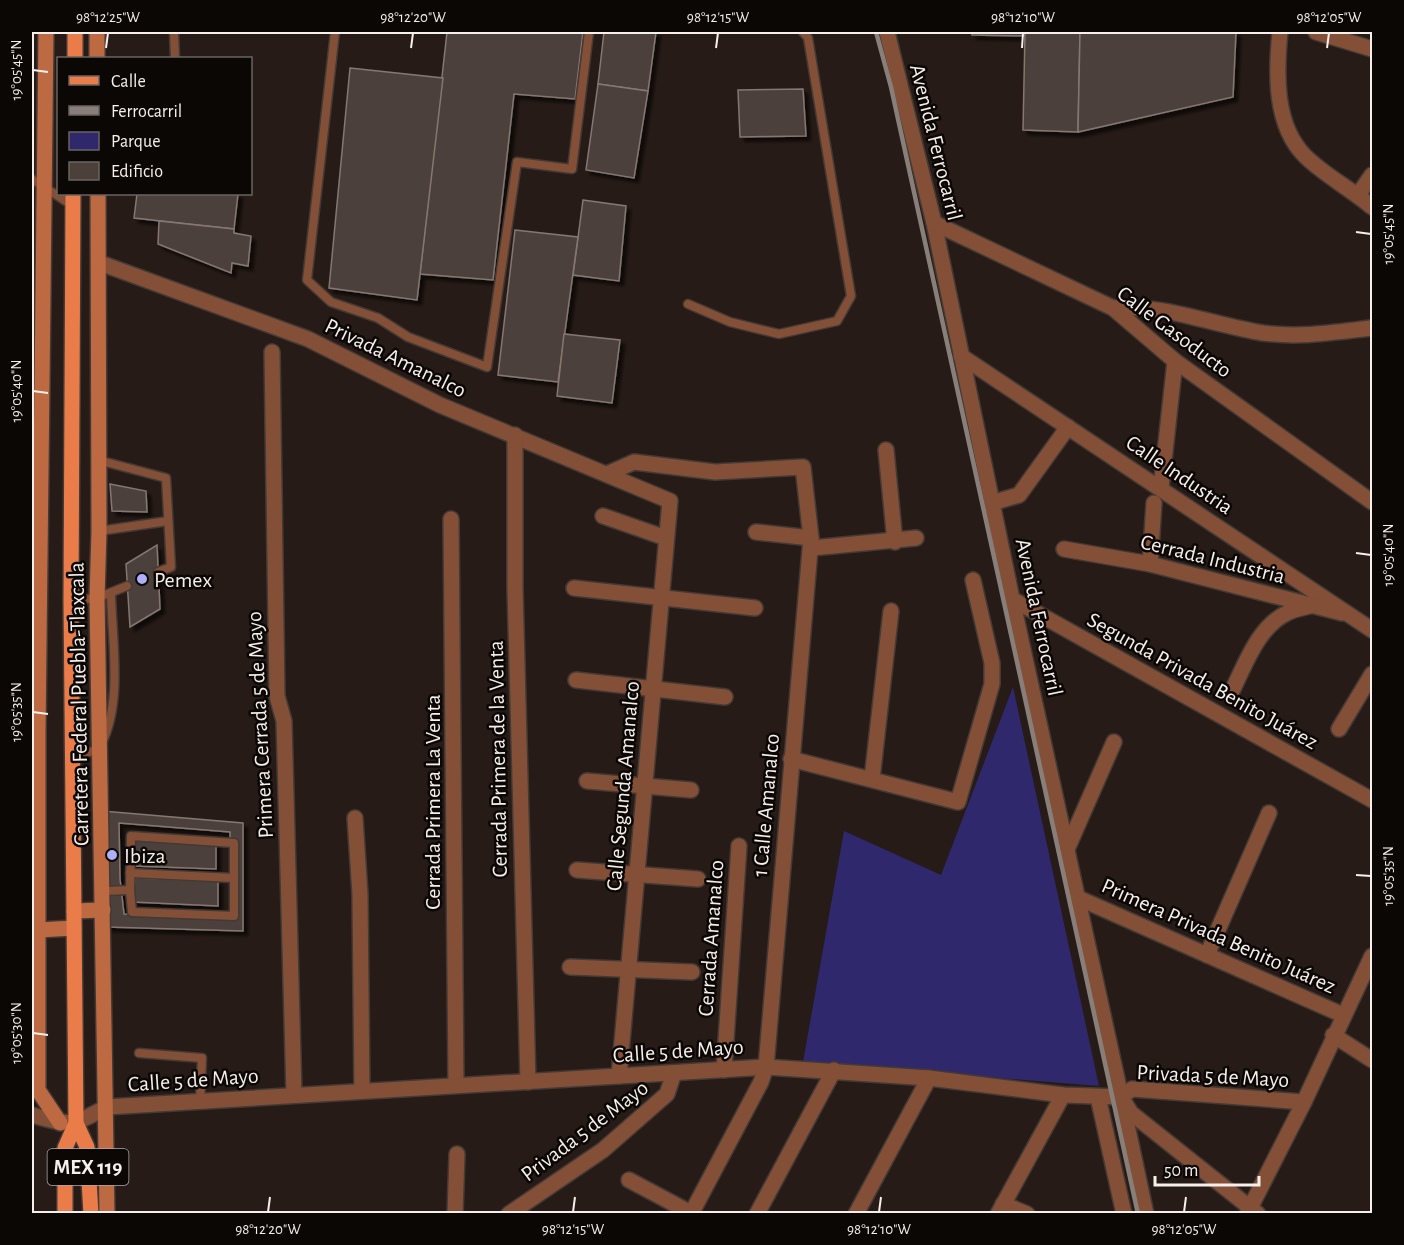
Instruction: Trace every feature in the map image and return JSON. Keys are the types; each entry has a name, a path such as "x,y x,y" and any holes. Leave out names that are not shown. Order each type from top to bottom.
{"main road":[{"name":"Carretera Federal Puebla-Tlaxcala","path":"46,32 38,183 35,732 39,1090 60,1123"},
{"path":"75,32 75,57"},
{"path":"97,32 97,57"},
{"name":"Carretera Federal Puebla-Tlaxcala","path":"98,195 99,531 104,595 98,750 103,891 107,1214"},
{"name":"Carretera Federal Puebla-Tlaxcala","path":"73,200 71,601 76,1123 87,1147 91,1214"},
{"path":"74,911 103,910"},
{"path":"38,930 74,928"},
{"name":"Carretera Federal Puebla-Tlaxcala","path":"64,1214 65,1148 76,1123"}],"street":[{"name":"Avenida Ferrocarril","path":"887,32 934,223 1012,599 1068,847 1076,897 1146,1214"},
{"path":"1280,32 1278,57 1280,101 1289,134 1305,156 1372,207"},
{"path":"1316,32 1372,48"},
{"path":"1358,195 1372,175"},
{"name":"Calle Gasoducto","path":"934,223 1113,308 1175,361 1372,502"},
{"name":"Privada Amanalco","path":"100,263 309,339 440,405 670,501"},
{"path":"1113,308 1143,309 1263,333 1298,336 1372,328"},
{"name":"Primera Cerrada 5 de Mayo","path":"272,352 277,696 284,721 294,1095"},
{"name":"Calle Industria","path":"961,356 1372,630"},
{"path":"1161,488 1175,361"},
{"path":"992,503 1019,495 1068,427"},
{"name":"Cerrada Primera de la Venta","path":"515,435 515,588 528,1082"},
{"path":"886,450 895,542"},
{"name":"1 Calle Amanalco","path":"607,474 634,462 715,472 803,467 811,543 790,759 766,1066 761,1082 691,1213"},
{"name":"Calle Segunda Amanalco","path":"619,1076 643,785 654,691 670,501"},
{"path":"1150,564 1154,503"},
{"path":"603,516 666,537"},
{"name":"Cerrada Primera La Venta","path":"451,519 456,1085"},
{"path":"756,532 811,543 895,542 916,538"},
{"name":"Cerrada Industria","path":"1064,549 1150,564 1310,606 1350,614"},
{"path":"790,759 958,802 992,684 992,663 973,580"},
{"path":"574,588 755,608"},
{"name":"Segunda Privada Benito Juárez","path":"1012,599 1372,800"},
{"path":"1230,696 1256,643 1272,623 1287,613 1310,606"},
{"path":"872,779 891,611"},
{"path":"1339,729 1372,674"},
{"path":"576,680 654,691 725,697"},
{"path":"1068,847 1114,742"},
{"path":"587,780 691,790"},
{"path":"1207,955 1269,813"},
{"path":"355,818 362,1091"},
{"name":"Cerrada Amanalco","path":"724,1070 740,846"},
{"path":"577,870 698,879"},
{"name":"Primera Privada Benito Juárez","path":"1076,897 1343,1016"},
{"path":"1121,1097 1131,1113 1252,1211 1372,956"},
{"path":"570,967 692,972"},
{"path":"1333,1035 1372,1060"},
{"name":"Calle 5 de Mayo","path":"32,1115 60,1123 76,1123 107,1107 766,1066 929,1078 1063,1095 1121,1097"},
{"path":"757,1214 834,1070"},
{"name":"Privada 5 de Mayo","path":"509,1214 603,1150 668,1094 674,1073"},
{"path":"856,1214 929,1078"},
{"name":"Privada 5 de Mayo","path":"1121,1097 1132,1089 1304,1102"},
{"path":"1027,1214 1000,1209 1063,1095"},
{"path":"1098,1097 1124,1214"},
{"path":"454,1214 457,1154"},
{"path":"629,1180 691,1213"}],"lane":[{"path":"174,32 175,57"},
{"path":"335,32 307,280 331,302 378,318 408,337 487,367 517,162 572,169 589,32"},
{"path":"688,304 730,322 779,334 837,321 851,296 808,38 803,32"},
{"path":"38,183 57,192"},
{"path":"98,460 166,478 171,567 158,572"},
{"path":"99,531 168,521"},
{"path":"71,601 104,595 127,586"},
{"path":"72,756 98,750"},
{"path":"131,836 234,843 234,916 132,912 130,873 131,836"},
{"path":"130,873 234,878"},
{"path":"103,891 130,890"},
{"path":"139,1053 202,1058 200,1102"}],"green space":[{"path":"1013,687 1099,1086 803,1062 844,831 941,875"}],"building":[{"path":"447,32 583,32 575,99 514,94 493,280 420,274"},
{"path":"604,32 656,32 648,91 598,84"},
{"path":"972,32 1025,32 1025,36 972,35"},
{"path":"1025,32 1080,32 1078,132 1023,130"},
{"path":"1080,32 1236,32 1233,97 1078,132"},
{"path":"350,68 443,78 417,300 329,288"},
{"path":"598,84 648,91 634,178 586,170"},
{"path":"803,89 806,136 740,137 738,90"},
{"path":"137,195 238,195 234,229 134,218"},
{"path":"583,200 626,206 619,281 573,275"},
{"path":"159,221 234,229 234,233 251,236 248,266 232,263 231,273 158,244"},
{"path":"515,230 578,237 558,382 498,375"},
{"path":"564,334 620,340 612,403 557,396"},
{"name":"Pemex","path":"110,484 146,491 147,512 112,511"},
{"name":"Pemex","path":"157,545 160,609 130,627 126,564"},
{"name":"Ibiza","path":"102,811 243,823 243,931 107,927","holes":["119,823 230,832 231,919 124,914 120,879"]},
{"name":"Ibiza","path":"133,840 216,843 216,869 133,866"},
{"name":"Ibiza","path":"135,878 218,881 218,906 133,902"}],"railway":[{"path":"876,32 891,87 1138,1214"}],"place":[{"name":"Pemex","path":"142,579"},
{"name":"Ibiza","path":"112,855"}]}
